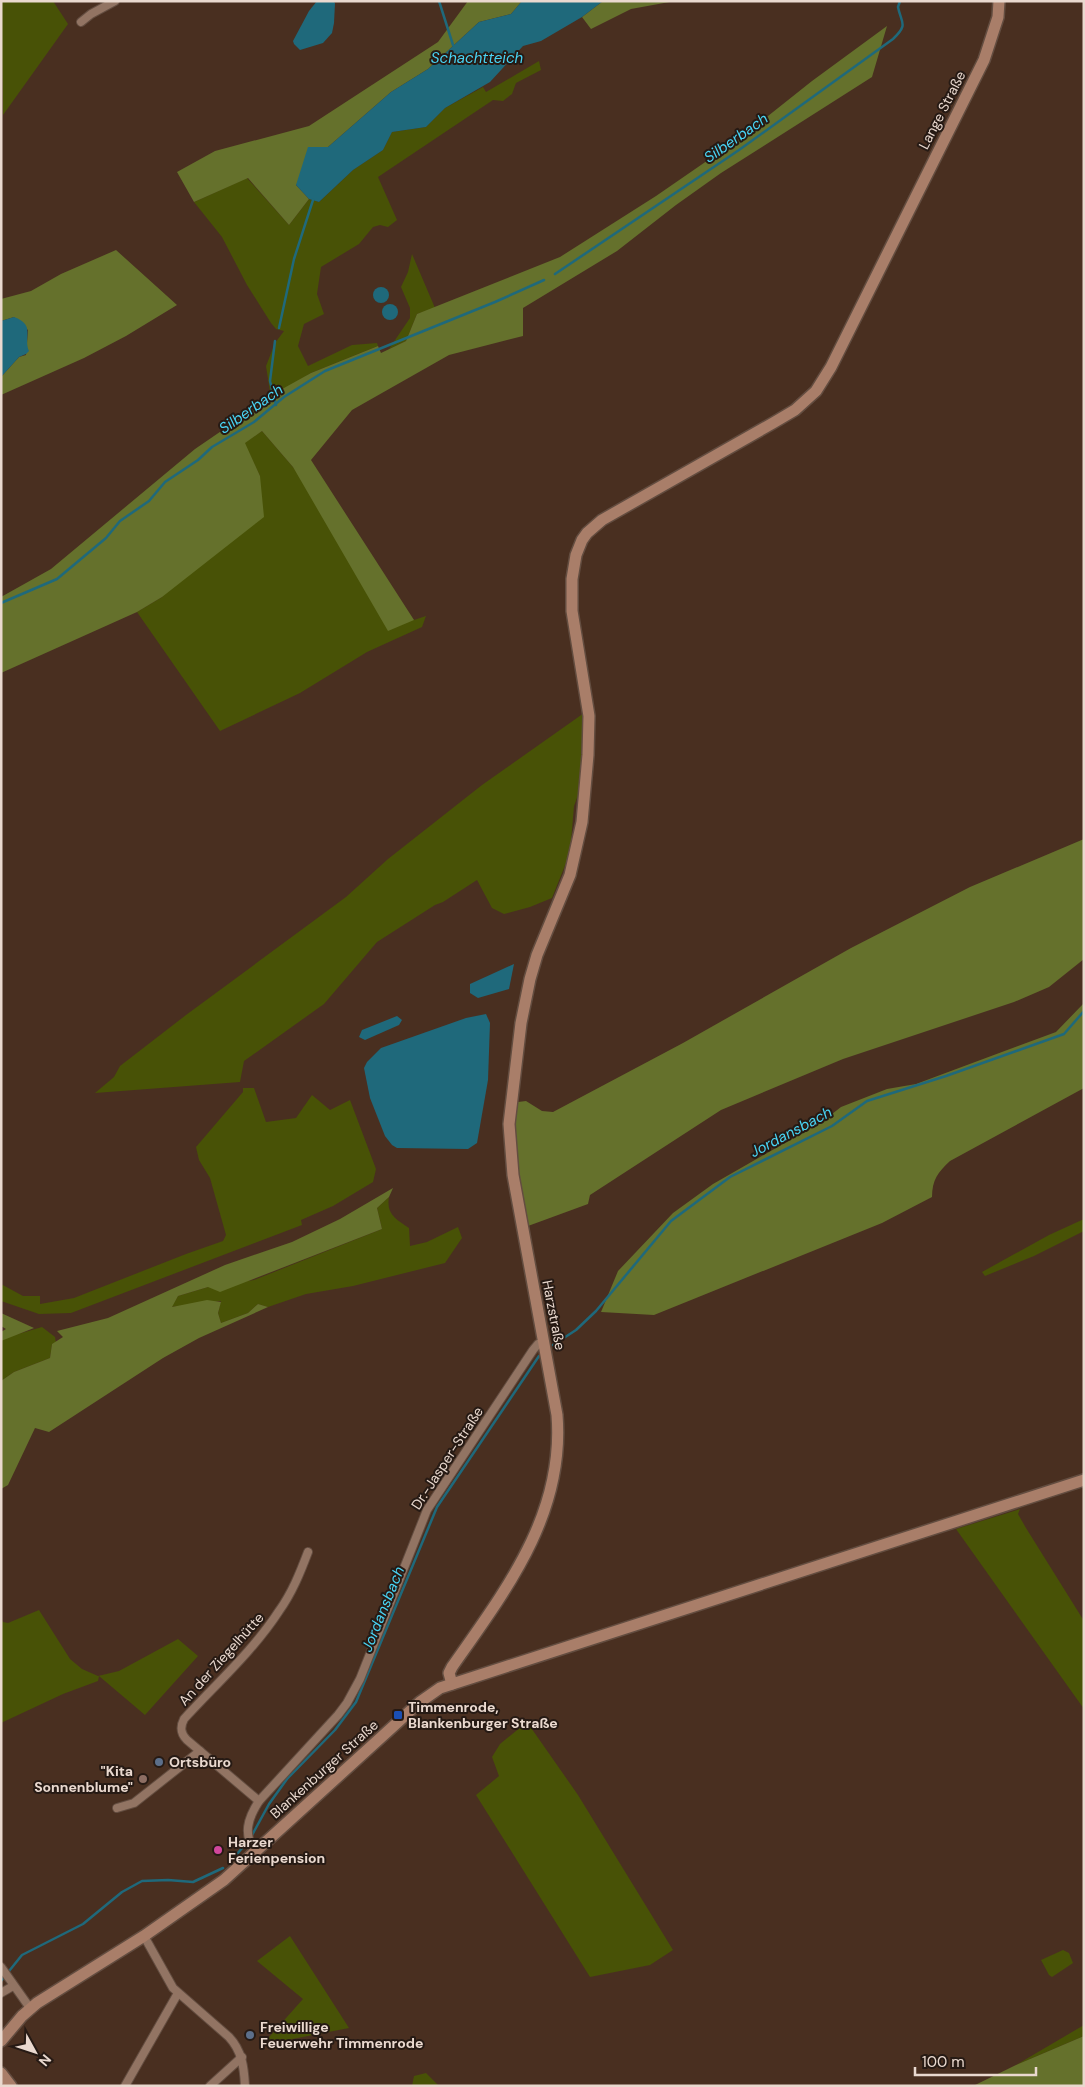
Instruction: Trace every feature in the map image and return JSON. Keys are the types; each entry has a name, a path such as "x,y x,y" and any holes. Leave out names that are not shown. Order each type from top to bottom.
{"street":[{"path":"81,22 91,14 115,1"},
{"name":"Lange Straße","path":"549,929 570,875 577,851 586,789 588,716 585,684 575,628 572,591 573,566 579,548 587,533 613,513 773,424 794,410 816,391 831,367 984,60 998,17 999,1"},
{"name":"Harzstraße","path":"452,1684 449,1673 452,1667 519,1567 539,1525 552,1487 557,1463 559,1436 557,1415 513,1175 509,1124 526,1000 534,967 549,929"},
{"name":"Dr.-Jasper-Straße","path":"254,1849 248,1834 250,1814 259,1801 347,1703 363,1671 427,1510 533,1350 538,1344 544,1342"},
{"name":"Blankenburger Straße","path":"2,2039 30,2008 144,1936 207,1893 420,1702 440,1688 1084,1480"},
{"name":"An der Ziegelhütte","path":"259,1801 200,1752 183,1735 181,1725 184,1718 268,1627 289,1596 308,1552"},
{"path":"117,1808 134,1803 200,1752"},
{"path":"144,1936 169,1982 178,1993 230,2037 237,2046 242,2057 245,2086"},
{"path":"2,1969 30,2008"},
{"path":"1,1994 10,1982"},
{"path":"125,2086 178,1993"},
{"path":"210,2086 242,2057"},
{"path":"1,2073 11,2086"}],"green space":[{"path":"1,1 53,1 68,24 3,115"},
{"path":"468,1 522,1 511,14 479,22 428,69 391,92 328,147 296,185 309,199 289,225 248,178 194,202 177,172 215,151 309,126 438,42"},
{"path":"603,1 675,1 631,9 591,29 582,17"},
{"path":"887,26 872,77 721,173 617,251 523,308 523,336 449,355 352,410 311,460 414,620 388,631 293,467 262,431 245,443 260,476 264,517 162,597 137,612 1,673 1,597 51,569 195,449 284,388 311,373 378,346 381,353 406,341 417,314 560,257 656,196 743,136 812,81"},
{"path":"539,61 541,70 516,83 512,94 503,101 493,100 378,177 397,220 388,227 380,225 373,227 359,244 321,267 317,294 324,314 304,324 298,346 308,366 352,345 377,343 378,346 311,373 271,398 266,366 275,343 284,331 276,329 271,323 247,285 222,237 194,202 247,178 289,225 309,199 319,202 353,170 383,150 392,132 426,127 445,108 483,87 486,92"},
{"path":"116,250 177,305 126,336 84,358 1,395 1,377 19,357 26,355 28,330 14,317 1,321 1,299 31,291 61,274"},
{"path":"412,254 435,308 417,314 406,341 389,349 410,318 410,308 401,287 408,272"},
{"path":"262,431 293,467 414,620 426,616 422,627 367,652 300,693 220,731 137,612 162,597 260,476 244,443"},
{"path":"584,713 584,754 581,787 574,806 570,853 552,898 530,907 504,914 492,908 477,880 377,942 324,1004 244,1061 240,1082 95,1093 114,1077 120,1066 346,897 388,859 482,785"},
{"path":"1084,839 1084,959 1049,987 1014,1002 843,1059 721,1110 590,1195 588,1204 528,1226 515,1159 514,1132 518,1102 526,1101 542,1111 553,1112 683,1043 851,948 970,887"},
{"path":"1084,1003 1084,1088 950,1161 936,1177 932,1197 882,1223 654,1315 601,1312 618,1271 673,1213 713,1184 823,1121 841,1107 887,1089 916,1084 1056,1032"},
{"path":"243,1088 254,1088 266,1122 296,1118 312,1095 330,1110 350,1100 376,1169 373,1182 333,1206 301,1220 302,1225 71,1313 39,1314 1,1301 1,1284 23,1296 40,1296 40,1304 74,1298 223,1241 226,1235 210,1178 199,1160 196,1147 243,1092"},
{"path":"393,1188 389,1197 377,1208 382,1229 220,1292 208,1287 178,1296 172,1307 207,1300 221,1302 218,1313 221,1323 248,1313 258,1304 268,1307 199,1338 163,1358 49,1432 35,1428 8,1485 1,1489 1,1381 14,1372 50,1358 52,1344 63,1337 57,1331 108,1318 225,1265 292,1242 340,1219"},
{"path":"389,1197 389,1208 393,1216 409,1228 410,1246 427,1242 458,1227 462,1238 445,1263 353,1286 306,1294 268,1307 258,1304 248,1313 221,1323 218,1313 221,1301 171,1307 178,1296 208,1287 254,1280 382,1229 377,1208"},
{"path":"1084,1219 1084,1231 1034,1256 985,1276 982,1272 1049,1235"},
{"path":"1,1313 34,1328 1,1341 1,1332 6,1329 1,1326"},
{"path":"42,1327 55,1337 56,1343 52,1344 50,1358 14,1372 1,1381 1,1341 8,1337"},
{"path":"1020,1509 1018,1514 1026,1528 1084,1621 1084,1709 956,1529"},
{"path":"39,1610 70,1659 82,1669 98,1676 119,1671 178,1639 198,1656 145,1715 99,1676 98,1681 63,1694 1,1723 1,1618 3,1622 8,1623"},
{"path":"527,1722 578,1795 673,1950 650,1965 590,1977 476,1795 499,1776 492,1757 500,1744"},
{"path":"290,1936 349,2028 262,2045 303,1999 257,1961"},
{"path":"1063,1950 1069,1953 1073,1963 1052,1977 1041,1960"},
{"path":"1084,2025 1084,2036 1016,2065"},
{"path":"1084,2036 1084,2086 973,2086 1016,2065"},
{"path":"426,2073 439,2086 412,2086 414,2076"}],"water":[{"path":"317,1 333,1 335,3 332,33 323,43 300,50 293,41 309,11"},
{"name":"Schachtteich","path":"522,1 603,1 582,17 541,41 523,46 490,82 445,108 426,127 392,132 383,150 353,170 319,202 309,199 296,185 308,147 328,147 391,92 428,69 479,22 511,14"},
{"path":"378,287 384,287 389,292 387,301 378,303 373,298 373,292"},
{"path":"387,304 393,304 398,309 396,318 387,320 382,315 382,309"},
{"path":"14,317 21,320 27,328 29,351 19,357 1,377 1,321"},
{"path":"514,964 509,989 478,998 470,993 470,984"},
{"path":"486,1014 490,1023 488,1080 477,1143 468,1149 397,1148 392,1145 385,1136 370,1098 364,1068 367,1062 381,1048 466,1018"},
{"path":"397,1016 402,1020 399,1025 365,1040 359,1037 362,1030"}],"waterway":[{"path":"439,1 453,45"},
{"name":"Silberbach","path":"555,274 739,150 893,39 901,30 903,23 898,7 900,1"},
{"path":"279,328 294,259 313,200"},
{"name":"Silberbach","path":"1,603 57,579 106,538 120,521 149,501 165,482 198,460 212,447 254,422 284,397 325,371 495,302 544,280"},
{"path":"275,341 270,381 276,405"},
{"name":"Jordansbach","path":"553,1345 576,1330 596,1311 671,1221 730,1177 832,1126 867,1101 946,1076 1064,1034 1084,1011"},
{"name":"Jordansbach","path":"251,1837 269,1804 287,1779 335,1730 356,1702 437,1507 539,1356"},
{"name":"Jordansbach","path":"232,1860 248,1841"},
{"name":"Jordansbach","path":"1,1981 22,1955 83,1924 122,1892 142,1881 168,1880 193,1882 223,1868"}],"place":[{"name":"Timmenrode, Blankenburger Straße","path":"398,1715"},
{"name":"Ortsbüro","path":"159,1762"},
{"name":"\"Kita Sonnenblume\"","path":"143,1779"},
{"name":"Harzer Ferienpension","path":"218,1850"},
{"name":"Freiwillige Feuerwehr Timmenrode","path":"250,2035"}]}
